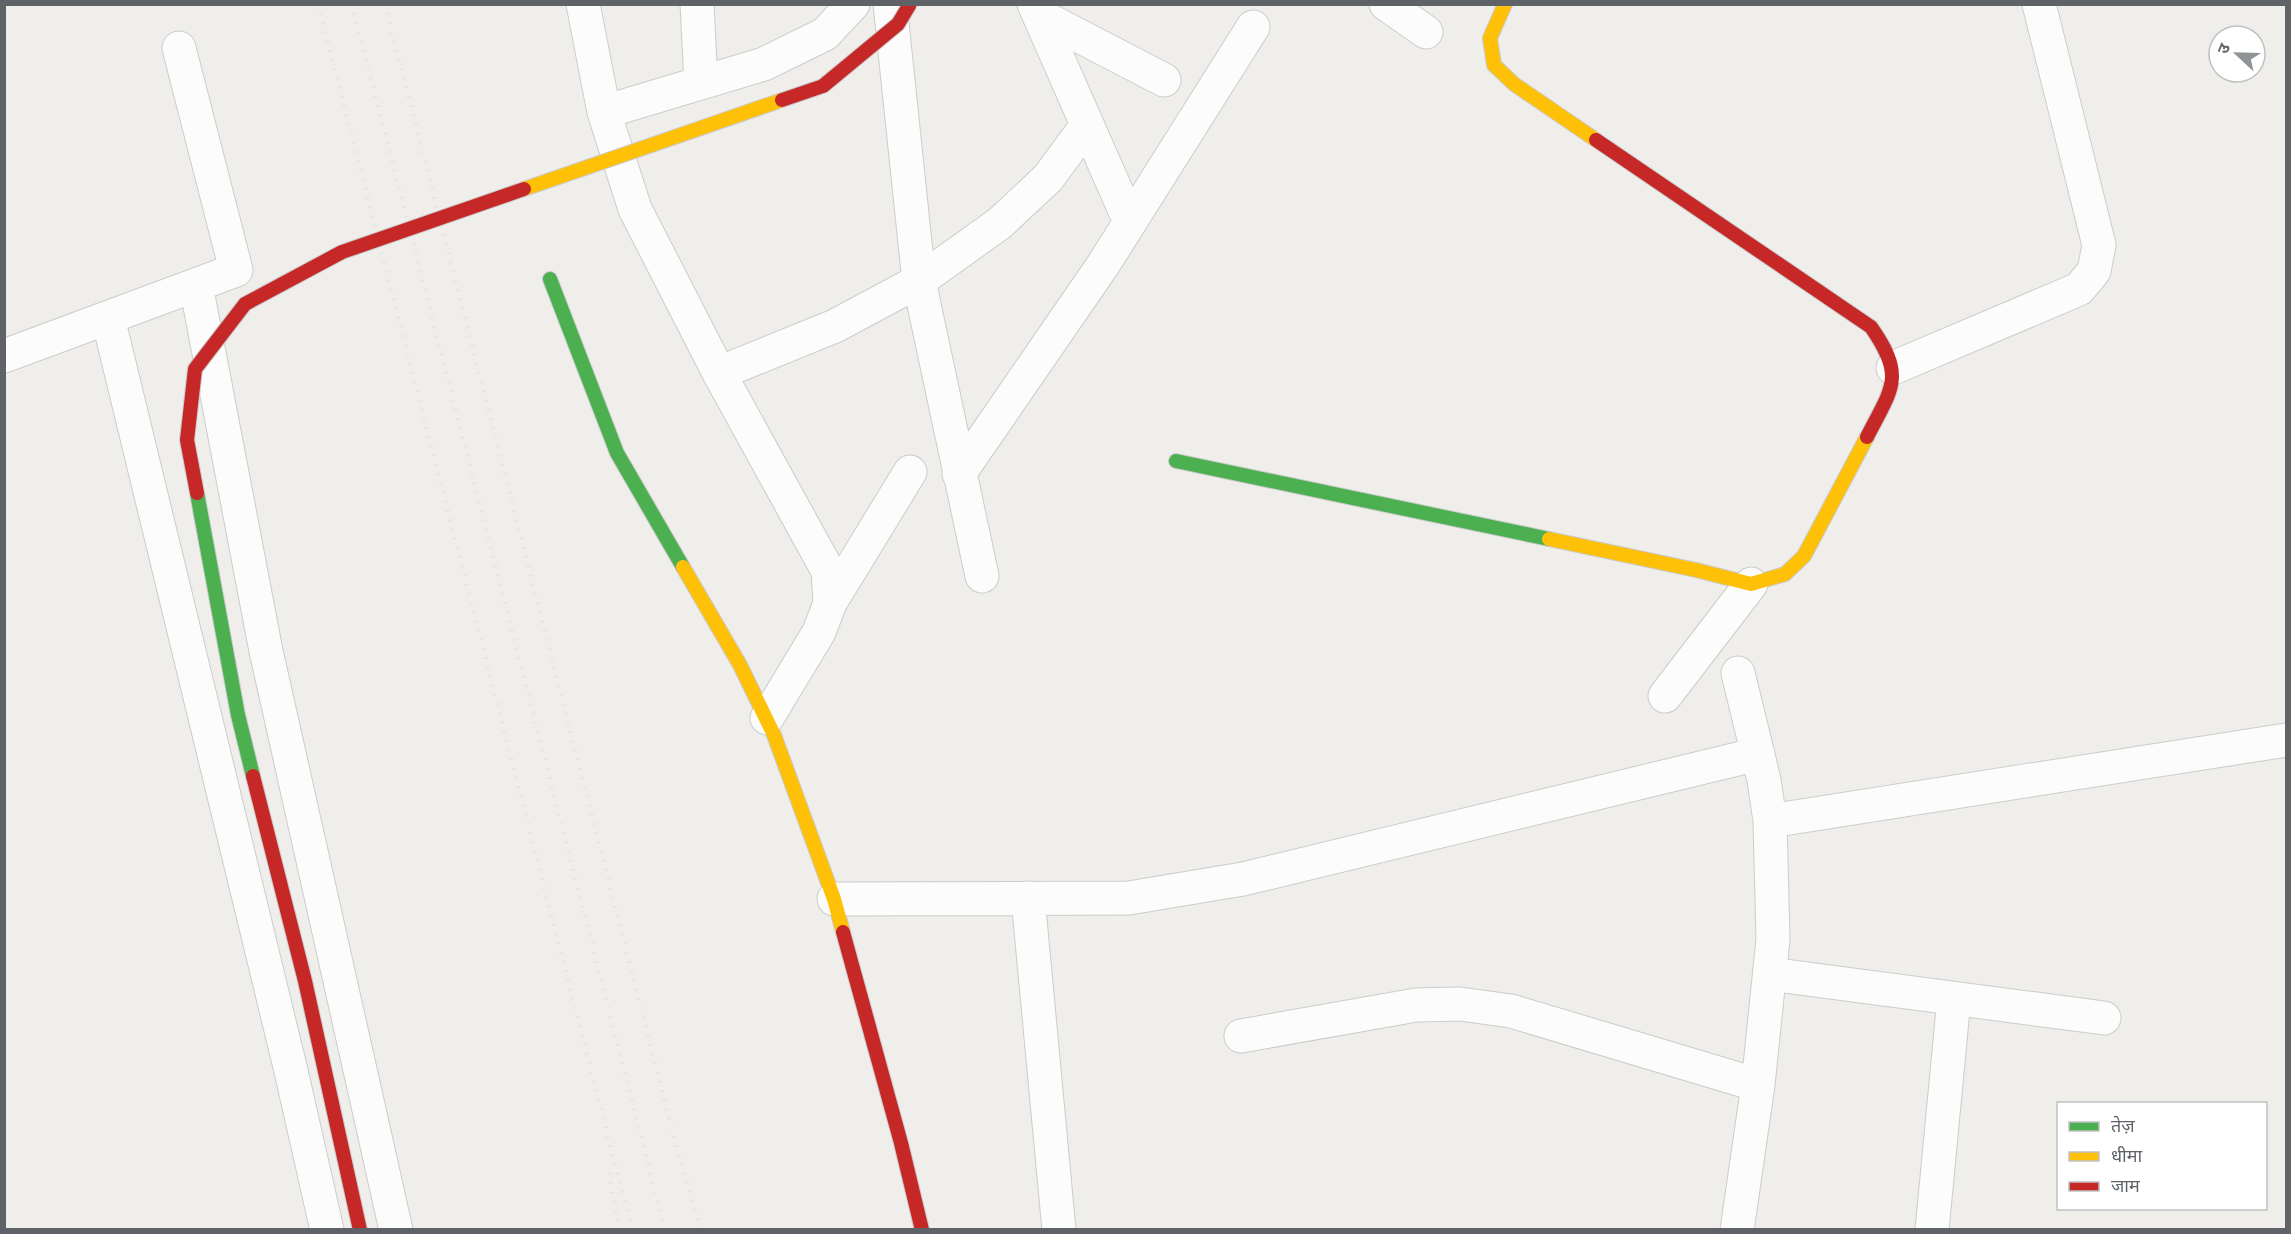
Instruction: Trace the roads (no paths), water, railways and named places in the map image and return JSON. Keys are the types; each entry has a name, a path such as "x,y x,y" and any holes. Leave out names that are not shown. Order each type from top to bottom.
{"street":[{"path":"583,4 604,112 635,209 719,373 828,571 830,603"},
{"path":"698,4 701,83"},
{"path":"604,112 764,64 825,34 853,4"},
{"path":"890,4 920,281 982,576"},
{"path":"360,1230 305,981 238,715 187,440 195,369 245,304 342,252 823,87 898,24 910,4"},
{"path":"1386,4 1426,32"},
{"path":"1176,461 1696,570 1751,584 1785,574 1804,556 1892,388 1893,368 1887,349 1871,327 1514,84 1494,65 1490,38 1505,4"},
{"path":"1893,368 2079,289 2094,271 2099,245 2038,4"},
{"path":"1036,10 1164,80"},
{"path":"1036,10 1130,222"},
{"path":"959,474 1130,222 1253,27"},
{"path":"4,356 236,270 179,48"},
{"path":"719,373 835,326 920,281 1000,223 1048,178 1087,125"},
{"path":"550,279 617,453 740,665 767,718 834,899 901,1143 922,1230"},
{"path":"196,285 266,651 396,1230"},
{"path":"108,318 291,1071 327,1230"},
{"path":"767,718 819,632 830,603 910,472"},
{"path":"1665,696 1751,584"},
{"path":"1737,1230 1758,1085 1773,939 1770,821 1758,754 1738,673"},
{"path":"1770,821 2286,740"},
{"path":"834,899 1129,898 1243,879 1758,754"},
{"path":"1028,898 1059,1230"},
{"path":"1770,974 2104,1018"},
{"path":"1932,1230 1954,999"},
{"path":"1241,1036 1416,1005 1460,1004 1510,1011 1758,1085"}],"railway":[{"path":"318,4 632,1230"},
{"path":"352,4 665,1230"},
{"path":"385,4 671,1126 701,1230"},
{"path":"609,1173 619,1230"}]}
